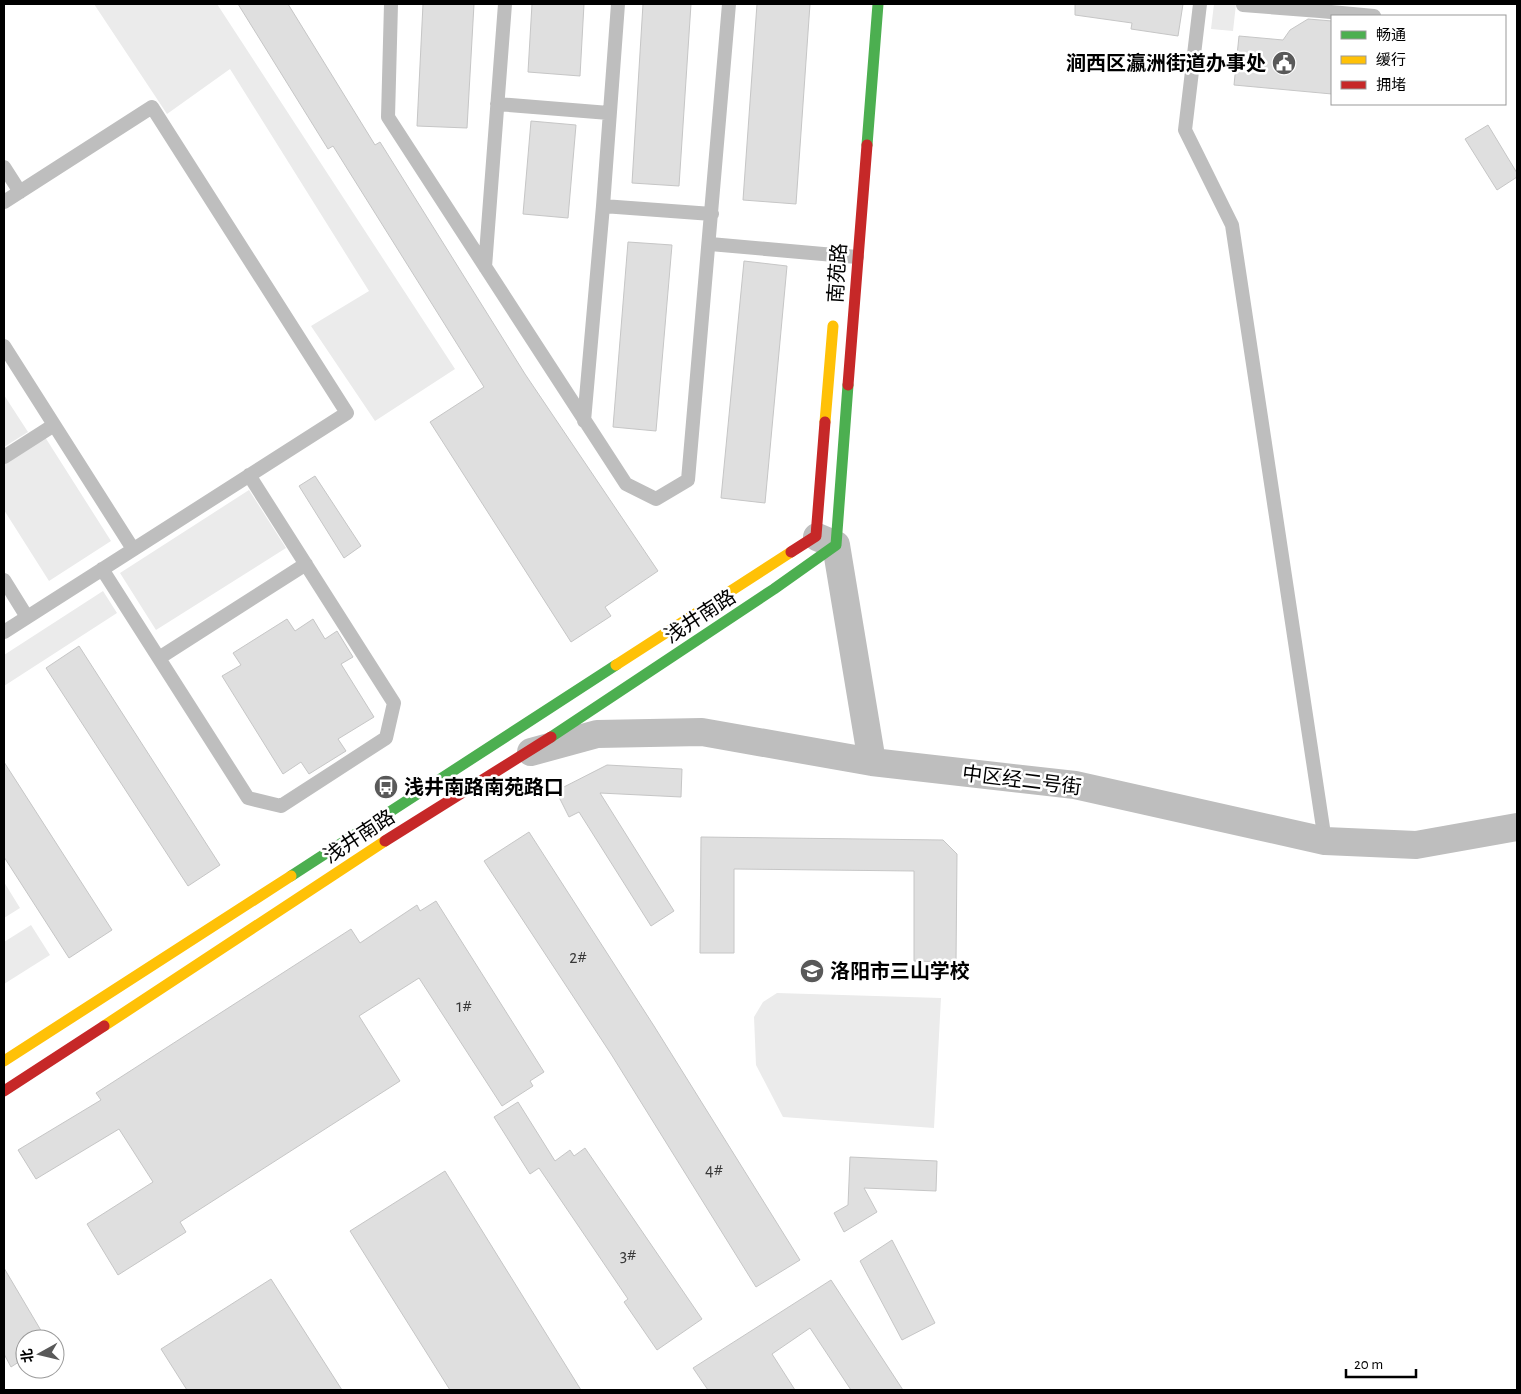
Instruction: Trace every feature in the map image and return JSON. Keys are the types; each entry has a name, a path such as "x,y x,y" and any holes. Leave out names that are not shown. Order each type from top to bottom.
{"street":[{"name":"南苑路","path":"825,545 856,257 878,4"},
{"name":"南苑路","path":"825,545 834,313"},
{"name":"浅井南路","path":"4,1091 420,818 525,754 774,589 825,545"},
{"name":"浅井南路","path":"4,1062 825,545"},
{"path":"825,545 866,761"},
{"name":"中区经二号街","path":"525,754 597,734 702,732 866,761 1075,785 1325,841 1416,845 1517,827"}],"lane":[{"path":"391,4 388,117 626,484 656,500 688,480 710,244 729,4"},
{"path":"485,268 504,4"},
{"path":"584,421 618,4"},
{"path":"1200,4 1185,130 1232,225 1325,841"},
{"path":"1243,5 1321,7 1368,15"},
{"path":"497,104 610,112"},
{"path":"4,202 152,107 347,413 4,632"},
{"path":"4,167 20,192"},
{"path":"602,206 712,214"},
{"path":"710,244 856,257"},
{"path":"4,346 133,549"},
{"path":"4,457 54,424"},
{"path":"102,569 248,798 281,806 386,738 394,703 249,475"},
{"path":"159,658 306,564"},
{"path":"4,580 28,617"}],"shaded area":[{"path":"94,4 217,4 455,369 375,421 311,326 369,291 230,69 167,114"},
{"path":"1214,4 1236,4 1233,31 1211,29"},
{"path":"4,395 28,432 4,447"},
{"path":"45,437 111,541 49,581 4,510 4,464"},
{"path":"249,490 286,548 156,630 120,573"},
{"path":"103,591 117,613 4,686 4,655"},
{"path":"4,882 20,908 4,918"},
{"path":"31,925 50,955 4,984 4,942"},
{"path":"777,993 941,998 934,1128 783,1117 756,1065 754,1017 763,1002"}],"building":[{"path":"238,4 288,4 375,145 380,142 525,374 658,571 605,607 611,616 571,642 430,422 484,387 333,146 328,149"},
{"path":"423,4 474,4 467,128 417,126"},
{"path":"532,4 584,4 580,76 528,72"},
{"path":"643,4 691,4 679,186 632,183"},
{"path":"757,4 810,4 796,204 743,200"},
{"path":"1075,4 1183,4 1178,36 1131,29 1132,23 1075,15"},
{"name":"涧西区瀛洲街道办事处","path":"1308,19 1331,21 1331,94 1234,85 1239,36 1283,40 1290,30"},
{"path":"531,121 576,125 568,218 523,214"},
{"path":"1488,125 1517,173 1517,177 1497,190 1465,139"},
{"path":"628,242 672,245 656,431 613,427"},
{"path":"744,261 787,266 765,503 721,498"},
{"path":"315,476 361,546 344,558 299,486"},
{"path":"287,619 295,631 313,619 325,639 337,631 353,657 341,664 374,717 338,739 346,751 309,774 301,762 283,774 222,676 241,665 233,653"},
{"path":"79,646 220,865 188,886 46,668"},
{"path":"4,762 112,930 69,958 4,857"},
{"path":"607,765 682,769 681,797 600,793 674,911 651,926 579,812 569,817 556,791"},
{"path":"529,832 654,1026 800,1260 756,1287 611,1054 484,861"},
{"path":"701,837 943,840 957,854 956,962 914,961 914,871 734,869 734,953 700,953"},
{"path":"436,901 544,1072 530,1081 533,1086 502,1106 419,978 359,1016 400,1081 180,1222 186,1232 118,1275 87,1224 153,1182 119,1129 36,1179 18,1150 101,1100 96,1093 351,929 360,943 417,905 420,911"},
{"path":"518,1102 555,1161 570,1150 574,1156 585,1148 702,1319 657,1350 624,1302 628,1299 539,1168 530,1174 494,1117"},
{"path":"850,1157 937,1161 936,1191 864,1188 877,1212 844,1232 834,1213 848,1205"},
{"path":"445,1171 581,1390 450,1390 350,1231"},
{"path":"892,1240 935,1323 902,1340 860,1261"},
{"path":"4,1268 40,1329 15,1329 15,1364 11,1367 4,1354"},
{"path":"271,1279 342,1390 187,1390 161,1349"},
{"path":"831,1280 903,1390 851,1390 810,1328 772,1354 795,1390 708,1390 693,1368"}],"traffic: fast":[{"path":"867,145 878,4"},
{"path":"551,737 774,589 836,545 848,385"},
{"path":"291,876 616,665"}],"traffic: slow":[{"path":"825,422 833,326"},
{"path":"616,665 791,552"},
{"path":"104,1026 385,841"},
{"path":"4,1061 291,876"}],"traffic: jam":[{"path":"848,385 867,145"},
{"path":"791,552 816,536 825,422"},
{"path":"385,841 551,737"},
{"path":"4,1091 104,1026"}],"place":[{"name":"涧西区瀛洲街道办事处","path":"1284,63"},
{"name":"浅井南路南苑路口","path":"386,787"},
{"name":"洛阳市三山学校","path":"812,971"}]}
